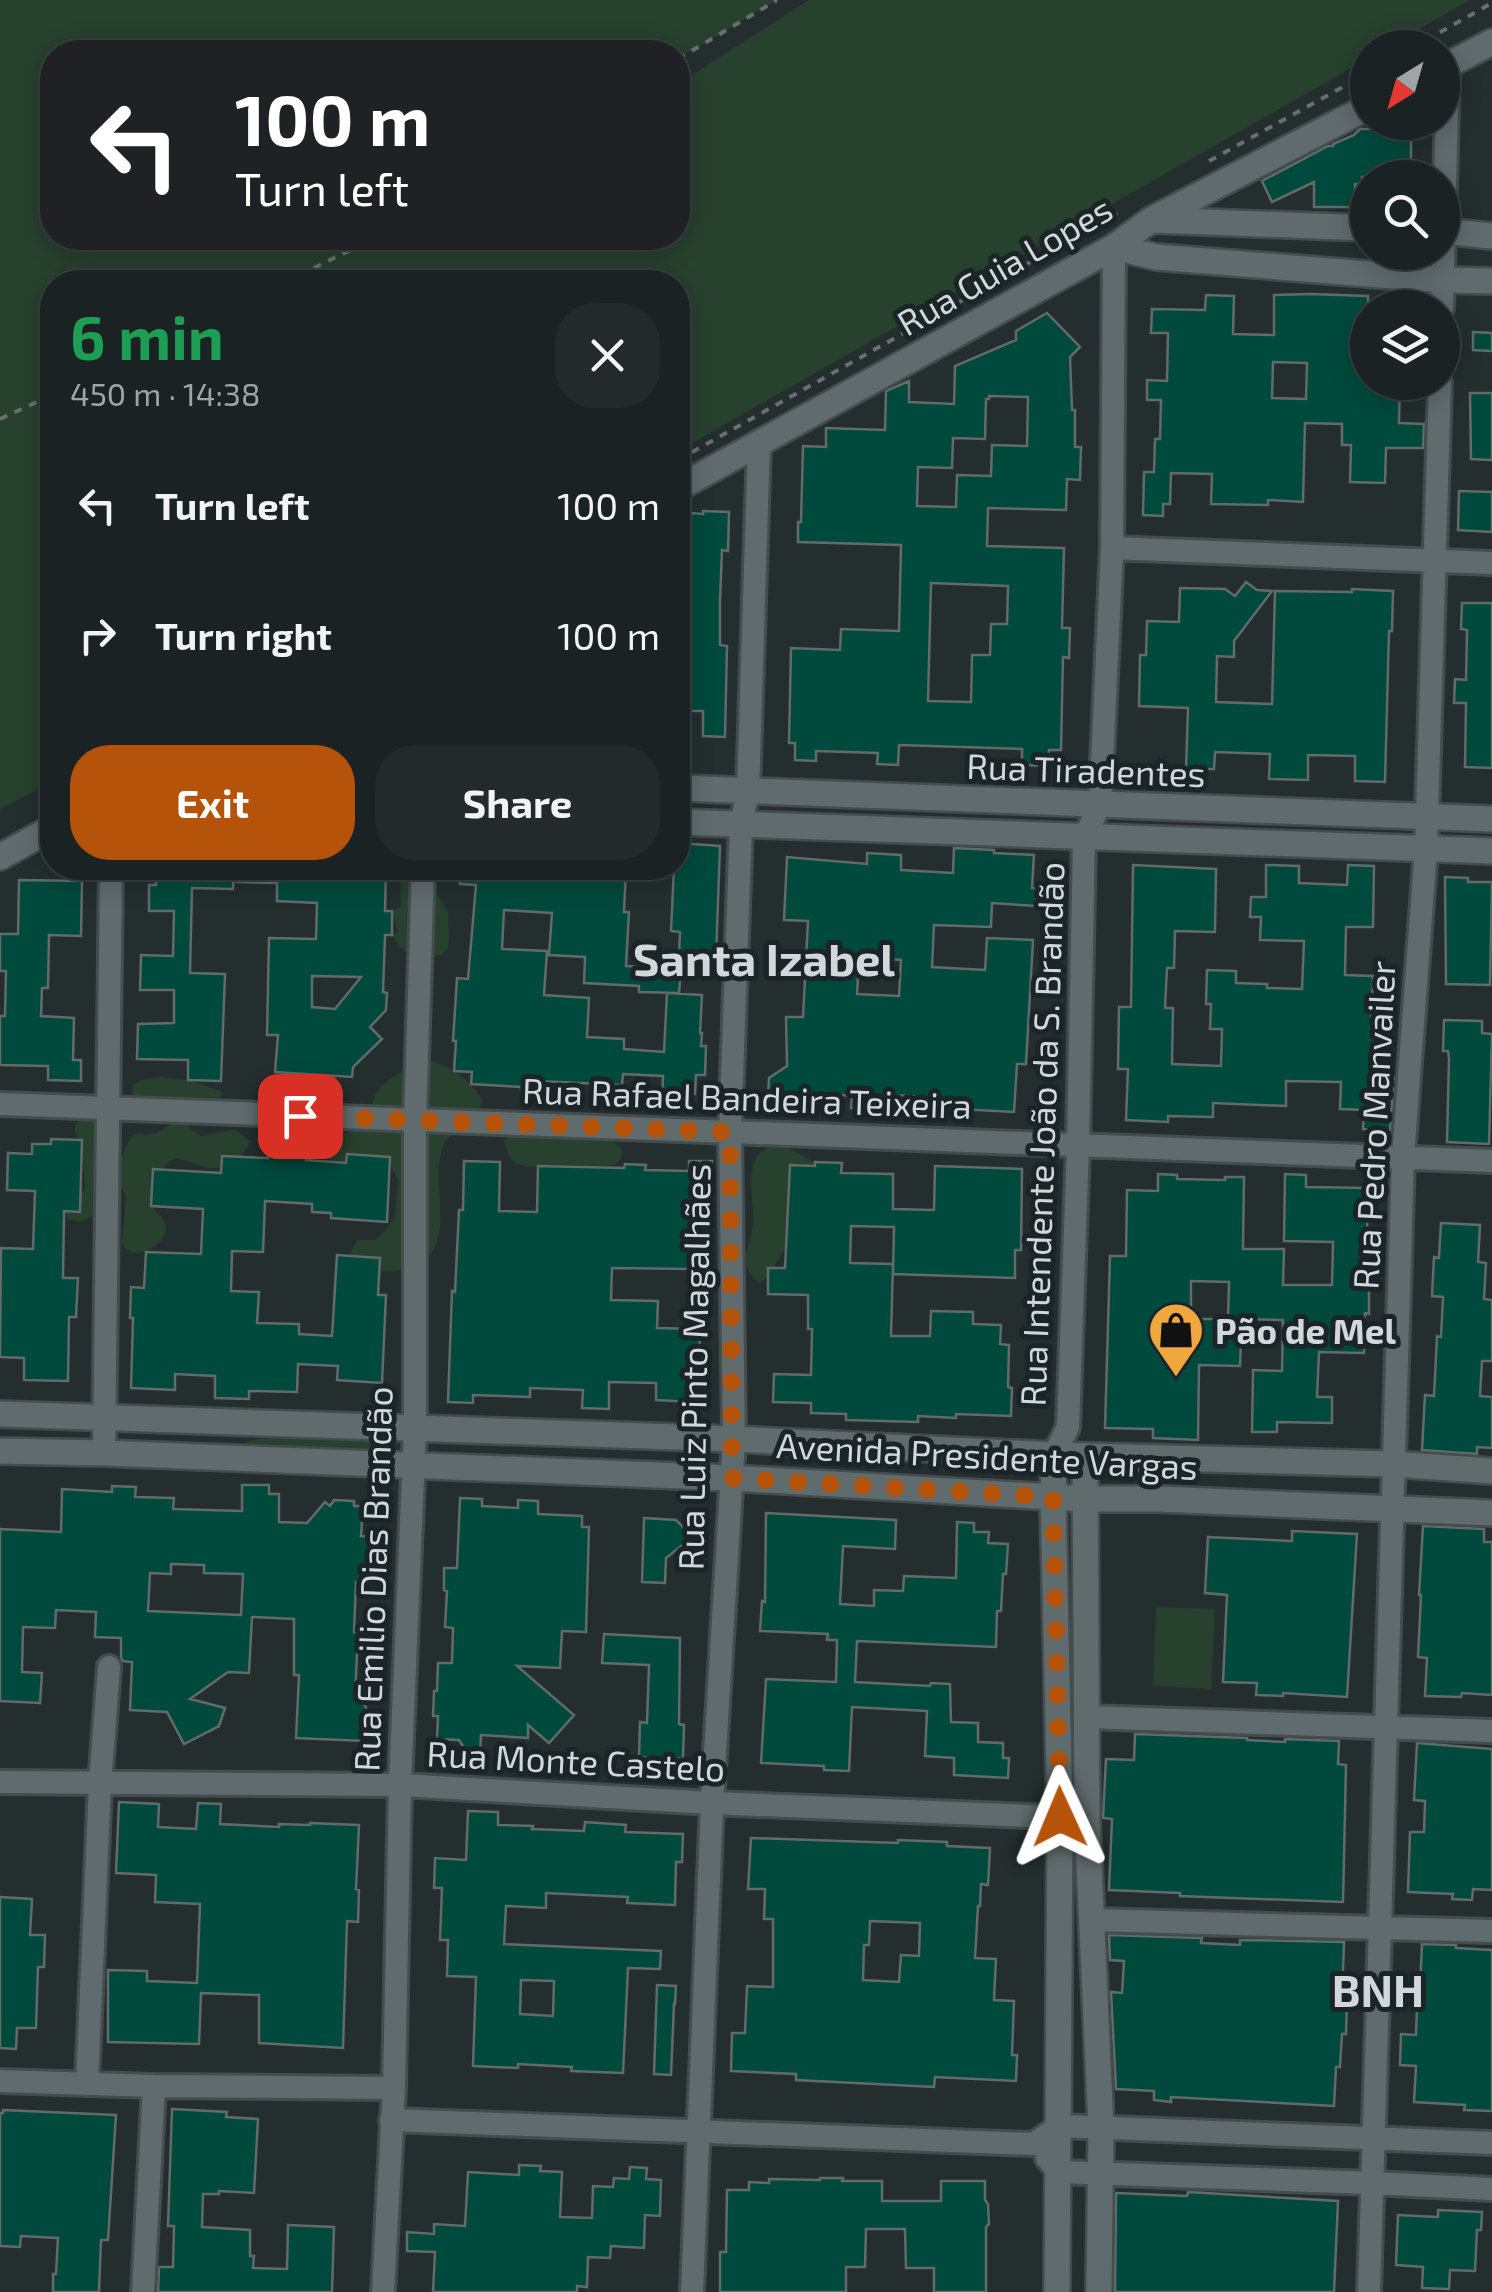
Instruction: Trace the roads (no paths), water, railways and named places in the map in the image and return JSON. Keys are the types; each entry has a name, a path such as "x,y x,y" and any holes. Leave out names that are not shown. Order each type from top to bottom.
{"main road":[{"path":"1460,58 1492,42"},
{"name":"Rua Guia Lopes","path":"690,481 1114,248 1151,220 1350,116"},
{"path":"1151,220 1350,227"},
{"path":"1460,233 1492,236"},
{"path":"1114,248 1156,258 1492,281"},
{"name":"Rua Tiradentes","path":"690,788 1492,819"},
{"name":"Rua Tiradentes","path":"690,823 1492,851"},
{"path":"0,857 40,835"},
{"name":"Avenida Presidente Vargas","path":"0,1414 734,1439 1054,1456 1393,1464 1492,1471"},
{"name":"Avenida Presidente Vargas","path":"0,1451 732,1478 1053,1497 1492,1513"},
{"path":"1054,1456 1060,1817 1058,2292"},
{"path":"1085,1456 1087,1818 1101,2127 1099,2292"}],"street":[{"name":"Rua Intendente João da S. Brandão","path":"1054,1456 1068,1427 1084,838 1100,805 1112,548 1114,248"},
{"path":"1443,270 1443,290"},
{"name":"Rua Pedro Manvailer","path":"1369,2292 1403,1158 1426,850 1440,400"},
{"name":"Rua Luiz Pinto Magalhães","path":"692,2292 712,1804 734,1439 730,1132 741,825 748,790 759,442"},
{"path":"1112,548 1492,563"},
{"path":"104,1453 111,880"},
{"name":"Rua Emilio Dias Brandão","path":"383,2292 394,2088 400,1785 415,1429 415,1120 423,880"},
{"name":"Rua Rafael Bandeira Teixeira","path":"0,1104 1492,1161"},
{"name":"Rua Intendente João da S. Brandão","path":"1068,1427 1085,1456"},
{"path":"88,2084 100,1784 109,1667"},
{"path":"1088,1717 1492,1732"},
{"name":"Rua Monte Castelo","path":"0,1782 400,1785 712,1804 1087,1818"},
{"path":"1092,1920 1492,1931"},
{"path":"0,2081 394,2088"},
{"path":"143,2292 154,2086"},
{"path":"391,2120 1034,2144 1060,2126 1492,2143"},
{"path":"1034,2144 1059,2172 1373,2182 1492,2190"}],"place":[{"name":"Pão de Mel","path":"1176,1379"}],"district":[{"name":"Santa Izabel","path":"764,958"},
{"name":"BNH","path":"1378,1989"}]}
